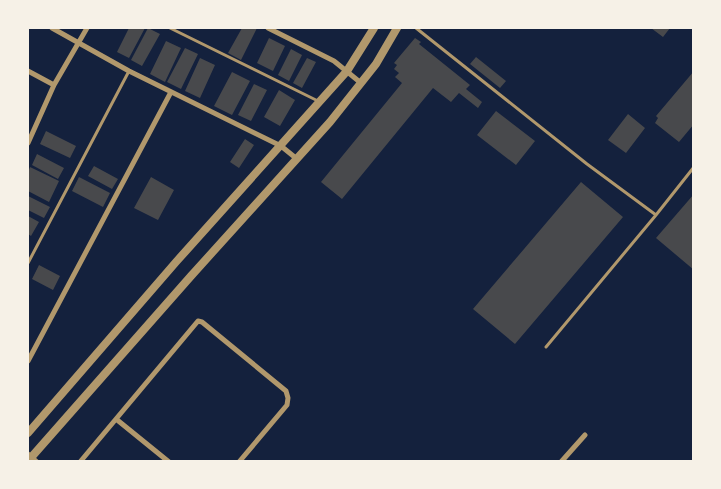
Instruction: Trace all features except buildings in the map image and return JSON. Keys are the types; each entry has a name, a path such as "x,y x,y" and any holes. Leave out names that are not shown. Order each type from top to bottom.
{"street":[{"path":"52,28 171,92 281,146 297,159"},
{"path":"28,142 54,85 87,28"},
{"path":"268,28 334,61 361,83"},
{"path":"28,433 176,262 348,71 374,28"},
{"path":"31,459 191,276 330,122 376,64 397,28"},
{"path":"28,72 54,85"},
{"path":"28,361 171,92"},
{"path":"80,462 198,321 202,322 286,391 287,405 239,462"},
{"path":"116,418 168,461"},
{"path":"561,462 585,435"}],"lane":[{"path":"170,28 320,102"},
{"path":"416,28 579,158 656,215"},
{"path":"28,263 129,70"},
{"path":"546,347 694,167"}]}
